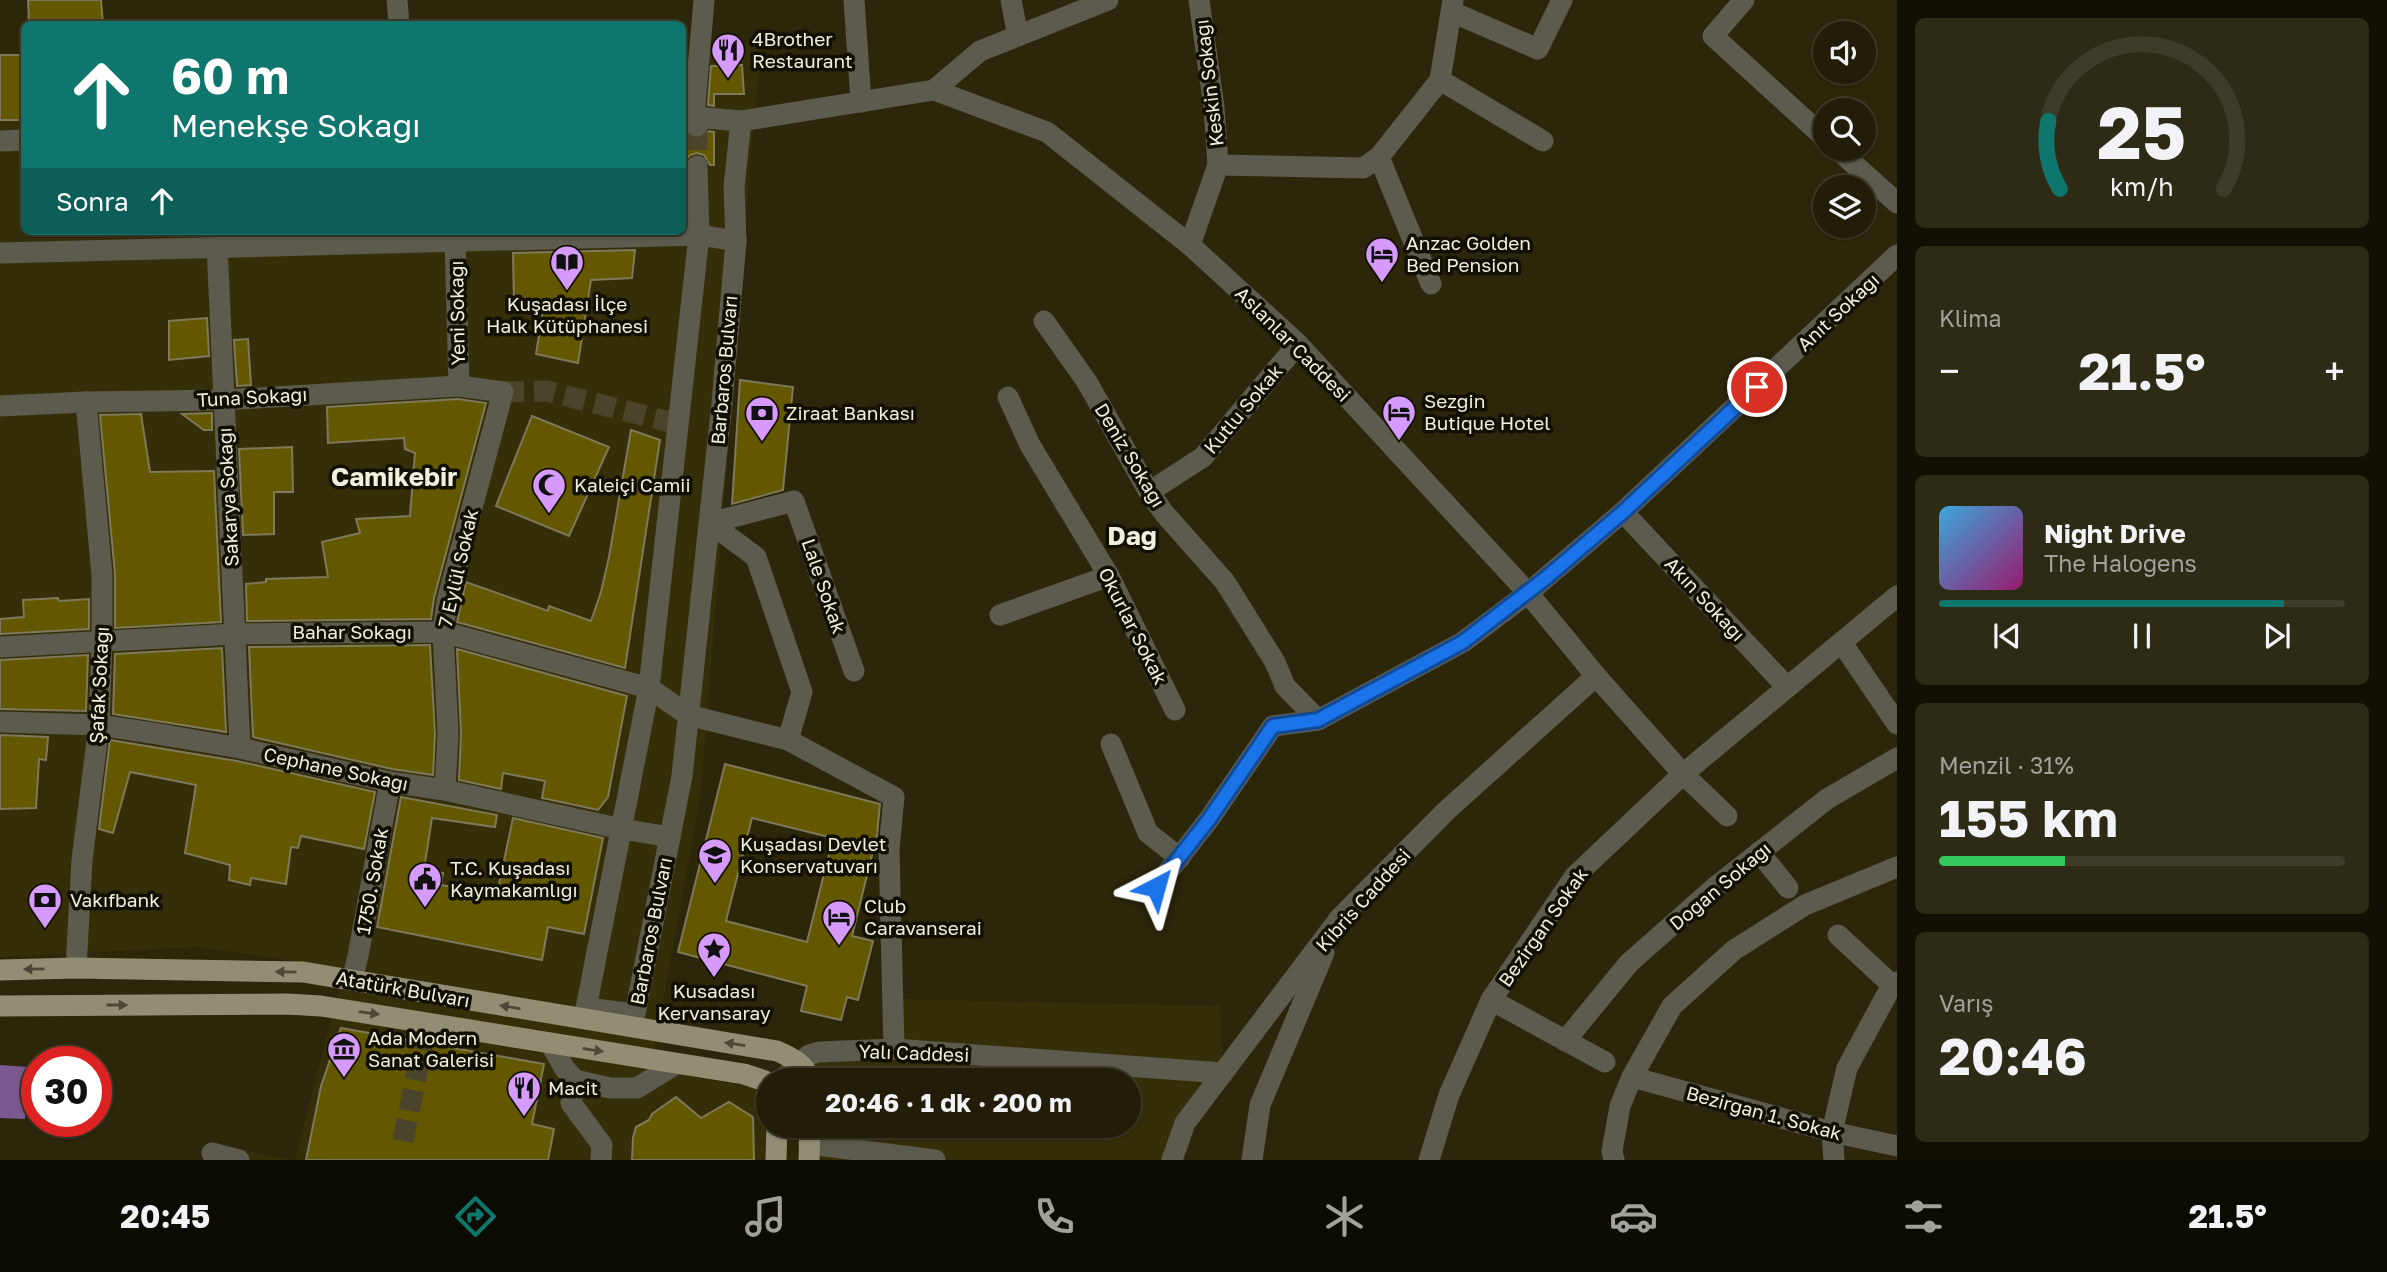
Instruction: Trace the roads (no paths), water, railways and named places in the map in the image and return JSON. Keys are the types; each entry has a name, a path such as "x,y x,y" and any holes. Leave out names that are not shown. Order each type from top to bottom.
{"main road":[{"name":"Atatürk Bulvarı","path":"0,970 76,968 303,972 321,967 352,980 778,1051 792,1058 801,1068"},
{"name":"Atatürk Bulvarı","path":"0,1006 299,1005 427,1022 756,1078"},
{"path":"776,1160 777,1138"}],"street":[{"path":"397,0 399,21"},
{"path":"691,120 704,0"},
{"path":"854,0 861,102"},
{"path":"1011,0 1018,36"},
{"path":"934,90 980,51 1108,0"},
{"name":"Keskin Sokağı","path":"1190,245 1218,165 1214,107 1199,0"},
{"path":"1218,165 1363,168 1379,157 1440,80 1453,6 1538,49 1562,0"},
{"path":"1744,0 1713,36 1813,127"},
{"path":"1440,80 1543,141"},
{"name":"Aslanlar Caddesi","path":"691,120 741,121 934,90 1047,132 1190,245 1298,344 1528,593 1596,676 1683,774 1727,816"},
{"name":"Barbaros Bulvarı","path":"697,166 699,235 649,688 586,1008 635,1014 682,776 710,523 736,241 734,187 741,121"},
{"path":"0,141 21,140"},
{"path":"1379,157 1431,284"},
{"path":"1850,161 1897,203"},
{"path":"0,253 699,235 736,241"},
{"name":"Yeni Sokağı","path":"456,240 458,386"},
{"name":"Sakarya Sokağı","path":"217,246 240,748"},
{"name":"Anıt Sokağı","path":"1318,720 1463,642 1528,593 1623,512 1897,255"},
{"name":"Deniz Sokağı","path":"1044,321 1087,382 1164,513 1225,582 1275,662 1285,686 1318,720"},
{"name":"Kutlu Sokak","path":"1150,492 1203,457 1298,344"},
{"name":"Tuna Sokağı","path":"0,406 86,401 223,400 458,386 503,392"},
{"name":"7 Eylül Sokak","path":"444,790 448,734 443,632 447,601 503,392"},
{"name":"Okurlar Sokak","path":"1008,397 1030,445 1109,576 1175,710"},
{"name":"Şafak Sokağı","path":"76,968 82,860 99,725 102,641 102,575 86,401"},
{"name":"Lale Sokak","path":"710,523 794,501 854,671"},
{"name":"Akın Sokağı","path":"1623,512 1787,687"},
{"path":"710,523 756,557 802,692 788,740"},
{"path":"1000,615 1109,576"},
{"name":"Bezirgan Sokak","path":"1429,1160 1448,1095 1491,1000 1575,876 1683,774 1897,596"},
{"name":"Bahar Sokağı","path":"0,646 236,634 443,632 649,688 688,715"},
{"path":"1842,643 1897,724"},
{"name":"Kibris Caddesi","path":"1172,1160 1185,1123 1339,919 1446,811 1596,676"},
{"path":"688,715 788,740 894,797 889,849 894,1049"},
{"path":"1156,887 1180,858 1273,726 1318,720"},
{"name":"Cephane Sokağı","path":"0,722 99,725 240,748 390,782 444,790 670,837"},
{"path":"1111,744 1148,833 1180,858"},
{"name":"Doğan Sokağı","path":"1565,1041 1629,963 1714,888 1827,799 1897,758"},
{"name":"1750. Sokak","path":"352,980 390,782"},
{"path":"1759,852 1788,888"},
{"path":"1614,1160 1612,1151 1620,1106 1632,1077 1672,1006 1734,950 1805,905 1897,867"},
{"path":"1252,1160 1260,1105 1339,919"},
{"path":"1834,1160 1832,1132 1847,1068 1895,983 1838,935"},
{"path":"1491,1000 1605,1062"},
{"path":"550,1043 565,1069 575,1080 610,1088 637,1088 676,1064"},
{"name":"Yalı Caddesi","path":"806,1068 808,1055 819,1052 894,1049 1223,1073"},
{"name":"Bezirgan 1. Sokak","path":"1632,1077 1832,1132 1897,1146"},
{"path":"575,1080 571,1103 602,1145 601,1160"},
{"path":"809,1143 935,1160"},
{"path":"212,1153 239,1160"}],"tunnel":[{"path":"697,129 697,166"},
{"path":"503,392 547,391 678,424"},
{"path":"403,1141 423,1043"}],"place":[{"name":"4Brother Restaurant","path":"728,80"},
{"name":"Anzac Golden Bed Pension","path":"1382,284"},
{"name":"Kuşadası İlçe Halk Kütüphanesi","path":"567,292"},
{"name":"Sezgin Butique Hotel","path":"1399,442"},
{"name":"Ziraat Bankası","path":"762,443"},
{"name":"Kaleiçi Camii","path":"549,515"},
{"name":"Kuşadası Devlet Konservatuvarı","path":"715,885"},
{"name":"T.C. Kuşadası Kaymakamlığı","path":"425,909"},
{"name":"Vakıfbank","path":"45,930"},
{"name":"Club Caravanserai","path":"839,947"},
{"name":"Kusadası Kervansaray","path":"714,979"},
{"name":"Ada Modern Sanat Galerisi","path":"344,1079"},
{"name":"Macit","path":"524,1118"}],"district":[{"name":"Camikebir","path":"394,477"},
{"name":"Dağ","path":"1132,536"}]}
